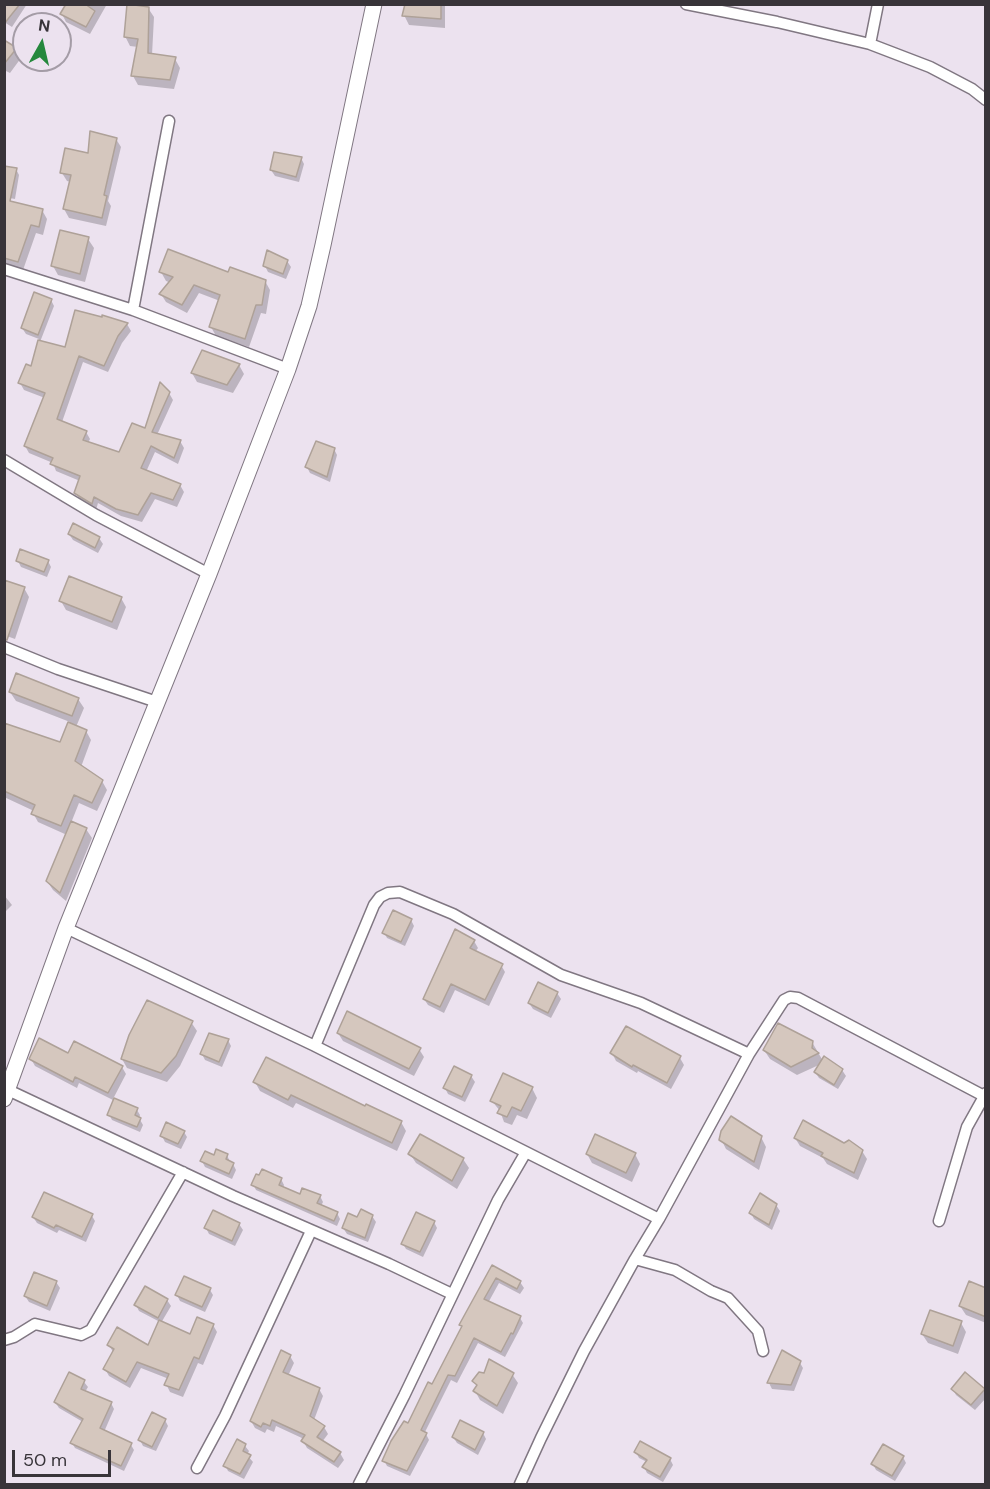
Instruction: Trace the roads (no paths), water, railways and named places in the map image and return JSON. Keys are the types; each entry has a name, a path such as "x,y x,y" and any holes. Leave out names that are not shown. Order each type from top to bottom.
{"street":[{"path":"374,4 309,306 288,369 66,928 6,1094 452,1294"},
{"path":"686,4 870,44 930,67 972,89 986,100"},
{"path":"870,44 878,4"},
{"path":"133,310 169,121"},
{"path":"4,269 133,310 288,369"},
{"path":"4,460 96,515 208,574"},
{"path":"6,651 157,702"},
{"path":"315,1046 374,905 380,897 388,893 400,892 453,914 561,975 640,1003 749,1054"},
{"path":"66,928 315,1046 659,1219"},
{"path":"520,1485 584,1351 749,1054 784,1000 789,997 798,998 985,1095 967,1127 939,1221"},
{"path":"358,1485 404,1396 498,1200 526,1152"},
{"path":"4,1340 14,1337 35,1324 81,1335 91,1330 183,1172"},
{"path":"197,1468 225,1416 311,1231"},
{"path":"634,1260 675,1270 728,1298 758,1331 763,1351"}]}
